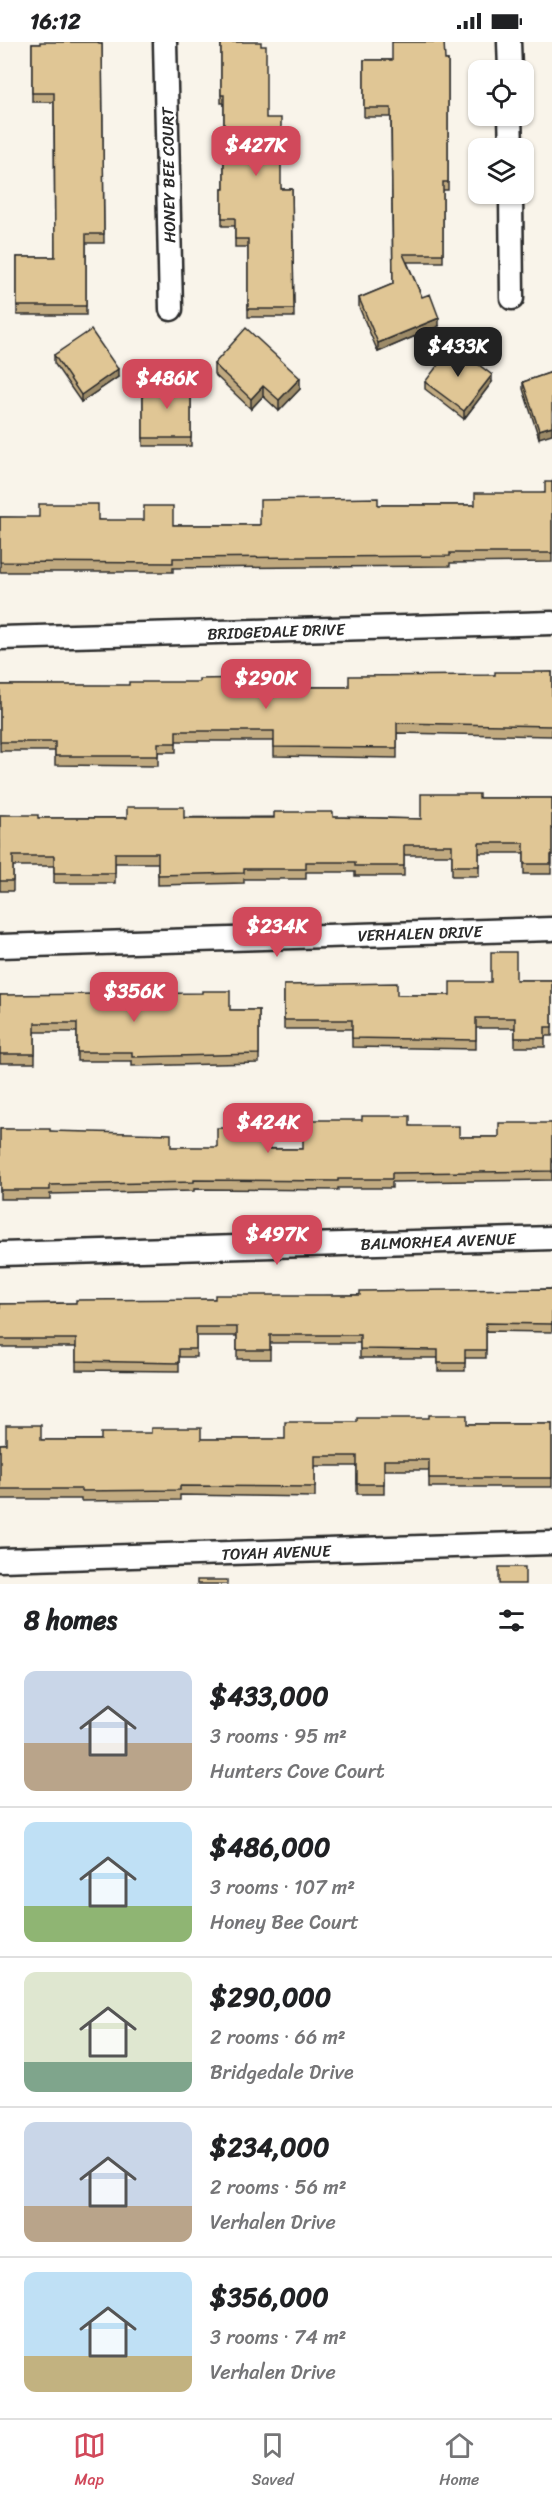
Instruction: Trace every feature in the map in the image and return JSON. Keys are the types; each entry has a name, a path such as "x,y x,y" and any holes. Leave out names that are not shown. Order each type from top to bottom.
{"street":[{"name":"HONEY BEE COURT","path":"165,42 171,309"},
{"path":"509,42 510,60"},
{"path":"511,204 512,298"},
{"name":"BRIDGEDALE DRIVE","path":"0,638 552,623"},
{"name":"VERHALEN DRIVE","path":"0,946 552,929"},
{"name":"BALMORHEA AVENUE","path":"0,1254 552,1238"},
{"name":"TOYAH AVENUE","path":"0,1560 552,1543"}],"building":[{"path":"40,42 98,42 102,44 104,234 86,234 86,306 17,306 17,257 55,257 54,93 32,93 32,44 40,44"},
{"path":"221,42 261,42 261,46 266,46 266,118 281,118 281,189 292,189 294,309 248,309 248,239 235,239 235,218 222,218 224,95 221,95"},
{"path":"392,42 444,42 445,60 448,60 448,182 443,182 443,254 403,254 422,297 430,294 439,318 378,343 359,298 393,284 391,108 364,108 364,60 392,60"},
{"path":"246,328 300,378 279,400 263,386 251,399 214,364"},
{"path":"91,330 118,369 81,395 54,355"},
{"path":"453,345 492,375 464,411 425,382"},
{"path":"552,372 552,426 539,430 523,382"},
{"path":"143,381 191,381 191,438 143,438"},
{"path":"545,482 552,482 552,553 173,558 173,563 0,562 0,517 39,517 39,504 98,504 98,520 144,520 144,506 173,506 173,525 260,525 260,500 378,498 378,505 475,505 475,493 545,493"},
{"path":"495,672 552,672 552,726 397,723 397,748 274,747 274,731 176,731 176,743 158,743 158,756 55,756 55,742 0,742 0,685 129,685 129,682 199,682 199,679 306,677 306,687 349,687 349,676 495,675"},
{"path":"421,794 479,794 479,798 552,798 551,864 524,864 524,843 479,843 479,866 452,866 452,845 404,845 404,866 355,866 355,862 306,862 306,869 244,869 244,873 158,875 158,853 115,853 115,873 54,873 54,856 13,856 13,881 0,881 0,815 38,815 38,818 127,818 127,807 184,807 184,818 274,818 274,812 333,812 333,817 421,819"},
{"path":"491,952 516,952 516,980 552,980 552,1027 545,1027 545,1038 515,1038 515,1018 476,1018 476,1040 352,1038 352,1020 284,1020 284,985 397,983 397,995 450,995 450,982 491,982"},
{"path":"202,991 230,991 230,1010 259,1010 259,1054 132,1057 132,1052 77,1052 77,1023 35,1023 35,1054 0,1054 0,995 202,993"},
{"path":"362,1116 410,1116 410,1126 459,1126 459,1137 499,1137 499,1123 552,1123 552,1171 392,1173 392,1179 194,1180 194,1182 50,1185 50,1190 0,1190 0,1129 171,1134 171,1147 217,1147 217,1128 265,1128 265,1149 303,1149 303,1120 362,1120"},
{"path":"552,1289 552,1324 486,1323 486,1350 465,1350 465,1363 438,1363 438,1350 360,1349 360,1335 270,1335 270,1350 237,1350 237,1327 196,1327 196,1349 179,1349 179,1363 76,1361 76,1339 0,1339 0,1304 76,1303 76,1300 215,1299 215,1295 360,1295 360,1291"},
{"path":"429,1415 467,1415 467,1424 552,1424 552,1478 429,1478 429,1460 384,1460 384,1484 357,1484 357,1456 315,1456 315,1487 180,1486 180,1490 81,1491 81,1489 0,1489 0,1444 6,1444 6,1425 41,1425 41,1440 101,1440 101,1433 151,1433 151,1428 201,1428 201,1439 285,1439 285,1422 357,1422 357,1418 429,1418"},
{"path":"499,1567 525,1567 525,1584 499,1584"},
{"path":"197,1580 227,1580 227,1584 197,1584"}]}
